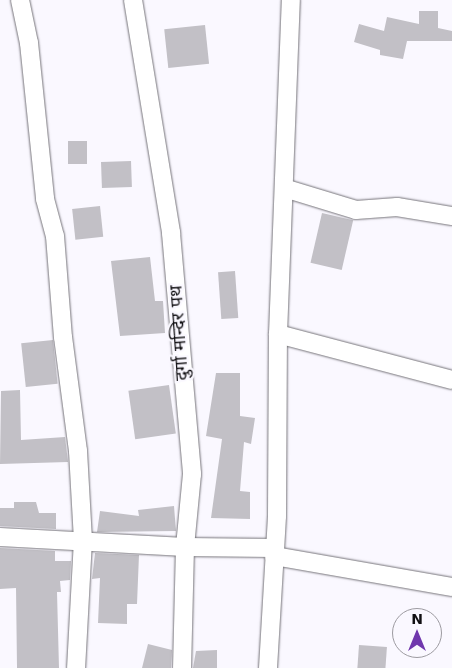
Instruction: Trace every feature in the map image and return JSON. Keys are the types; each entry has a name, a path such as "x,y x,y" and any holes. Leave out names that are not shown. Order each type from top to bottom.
{"street":[{"path":"20,0 29,43 45,199 55,236 63,337 78,451 83,540 76,668"},
{"name":"दुर्गा मन्दिर पथ","path":"133,0 168,214 192,474 185,548 182,668"},
{"path":"268,668 274,552 278,334 291,0"},
{"path":"284,188 356,210 397,207 452,216"},
{"path":"278,334 452,380"},
{"path":"0,537 83,540 185,548 274,552 452,587"}],"building":[{"path":"419,11 438,11 438,28 452,31 452,41 407,41 403,59 380,55 380,50 354,42 359,24 384,31 387,17 419,24"},
{"path":"205,25 209,64 168,68 164,29"},
{"path":"68,141 87,141 87,164 68,164"},
{"path":"131,161 132,187 102,188 101,162"},
{"path":"100,206 103,237 75,240 72,209"},
{"path":"322,213 353,220 342,270 311,263"},
{"path":"150,257 155,301 163,301 165,333 120,336 111,261"},
{"path":"235,271 238,318 221,319 218,272"},
{"path":"53,340 58,384 26,387 21,343"},
{"path":"216,373 240,373 240,416 255,418 251,444 244,442 240,491 250,492 250,519 211,518 222,439 206,436"},
{"path":"169,385 176,434 135,439 128,391"},
{"path":"20,390 21,440 65,437 68,462 0,464 1,391"},
{"path":"14,502 36,502 39,513 56,513 56,529 0,526 0,508 14,508"},
{"path":"174,506 176,531 97,532 100,511 139,516 138,510"},
{"path":"0,548 55,551 55,561 71,561 70,580 60,581 61,592 57,592 59,668 17,668 16,588 0,589"},
{"path":"95,553 139,555 137,604 127,604 127,624 98,623 100,578 92,579"},
{"path":"148,644 172,650 171,668 142,668"},
{"path":"359,645 387,647 385,668 357,668"},
{"path":"217,650 217,668 193,668 196,651"}]}
